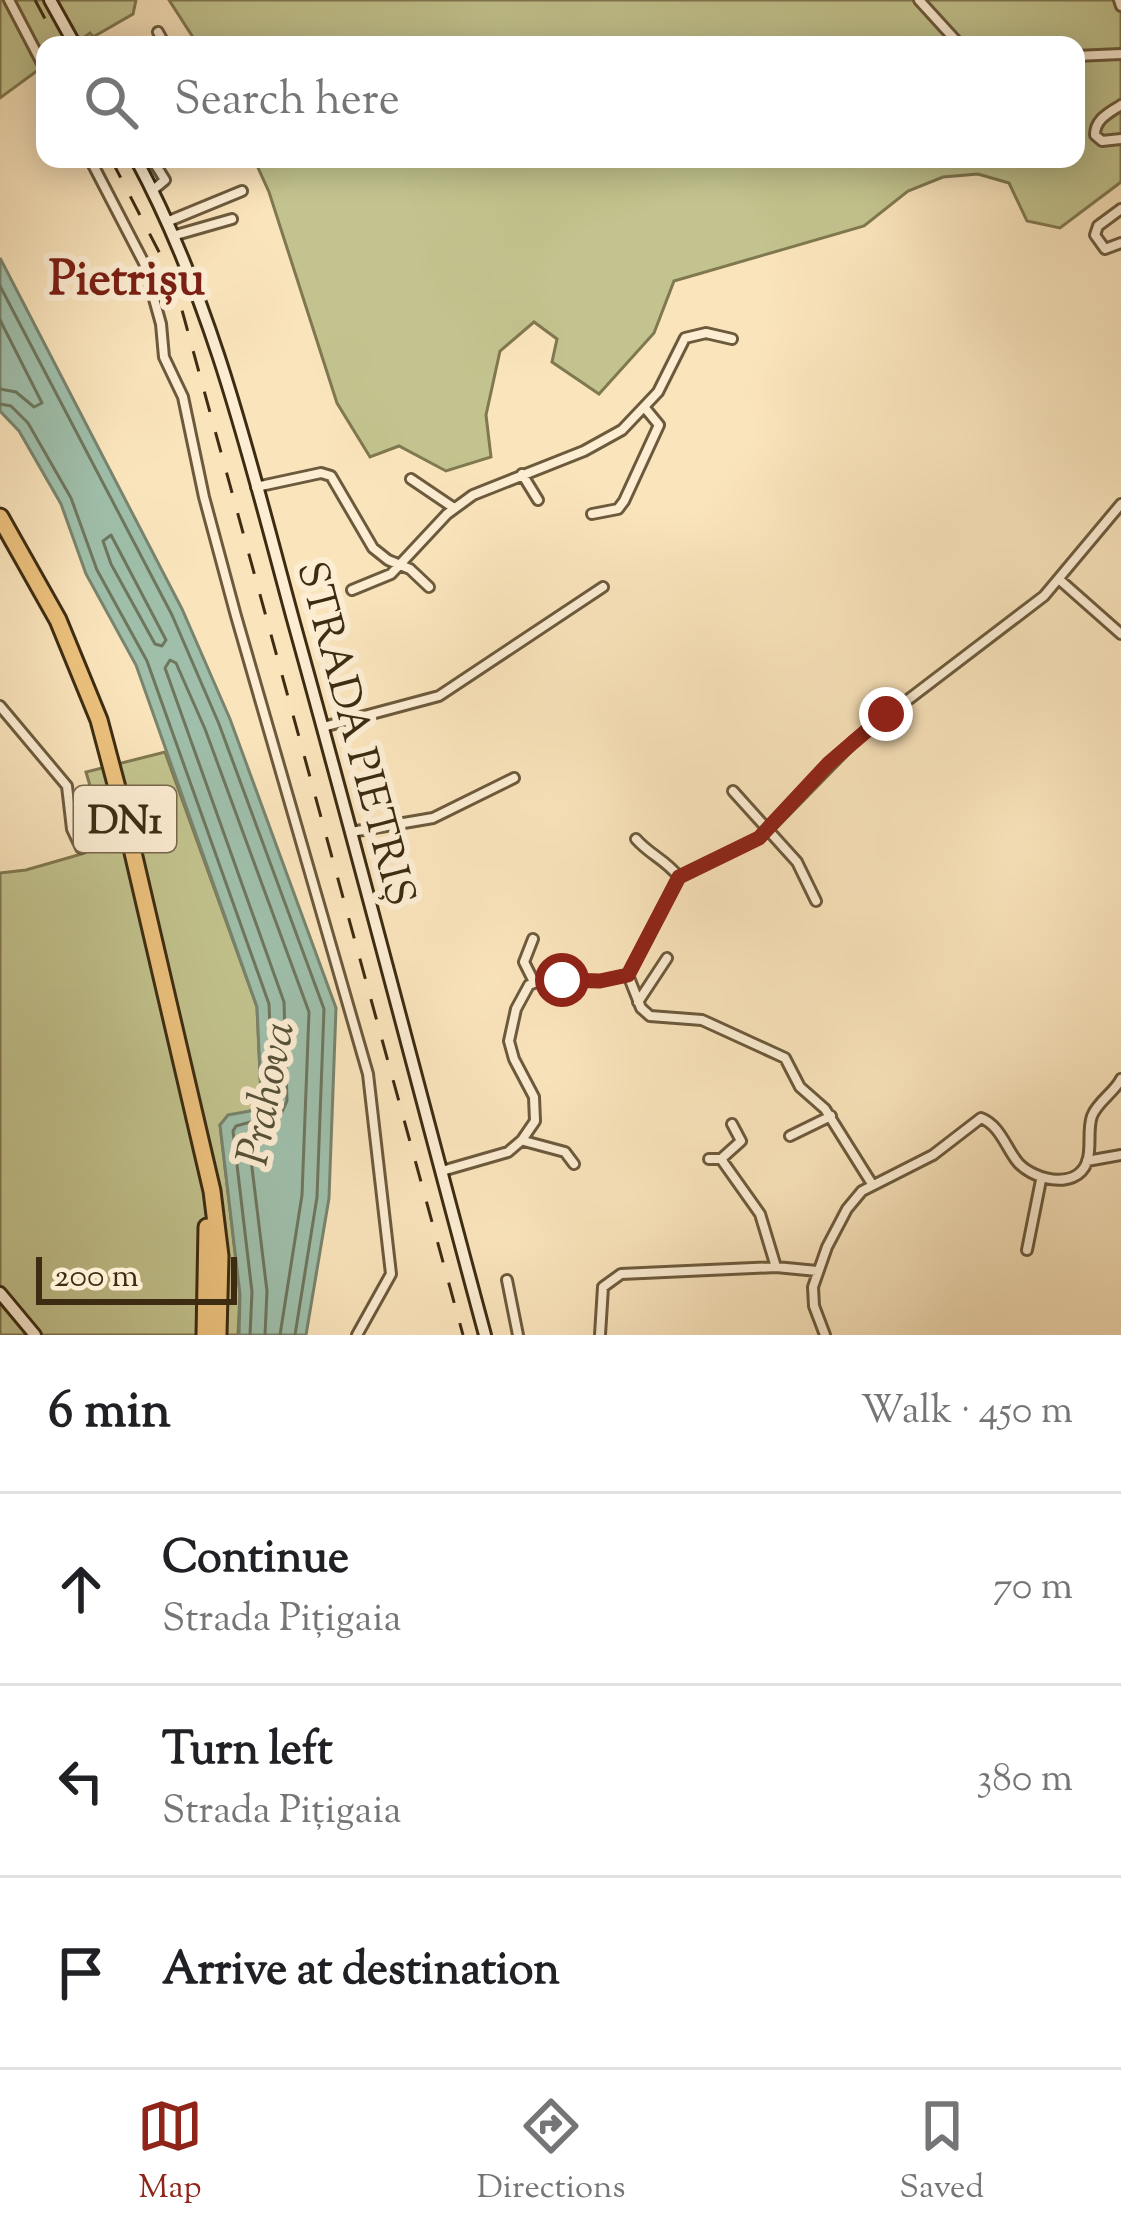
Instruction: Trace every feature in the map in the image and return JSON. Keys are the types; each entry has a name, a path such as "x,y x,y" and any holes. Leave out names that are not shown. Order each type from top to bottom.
{"highway":[{"name":"DN1","path":"0,517 68,640 114,772 212,1192 220,1256 218,1335"},
{"name":"DN1","path":"0,532 52,625 107,775 203,1195 209,1268 205,1335"}],"main road":[{"path":"50,0 70,36"},
{"name":"STRADA PIETRIȘ","path":"141,168 198,290 323,728 485,1335"},
{"path":"0,1292 34,1335"}],"street":[{"path":"9,0 36,52"},
{"path":"919,0 952,36"},
{"path":"158,32 160,36"},
{"path":"1085,56 1121,54"},
{"path":"1121,105 1095,129 1102,141 1121,139"},
{"path":"95,168 144,263 161,323 164,357 183,397 236,616 368,1074 391,1274 357,1335"},
{"path":"153,190 165,180 158,168"},
{"path":"169,220 242,191"},
{"path":"1121,209 1097,226 1096,241 1105,249 1121,243"},
{"path":"176,235 232,219"},
{"name":"STRADA PIETRIȘ","path":"352,590 400,566 454,508 606,440 645,408 663,385 685,338 706,334 732,340"},
{"path":"592,514 618,509 624,501 659,425 645,408"},
{"path":"256,487 321,473 332,476 373,548 410,568 429,587"},
{"path":"522,474 538,500"},
{"path":"411,479 454,508"},
{"path":"441,1171 496,1156 522,1140 535,1121 537,1106 511,1052 509,1034 519,1000 534,982 612,980 628,975 679,877 767,831 854,740 1061,580 1121,504"},
{"path":"1061,580 1121,634"},
{"path":"323,728 439,696 603,587"},
{"path":"0,706 67,786 72,830 81,848"},
{"path":"351,832 433,818 514,778"},
{"path":"733,791 797,862 816,901"},
{"path":"636,838 679,877"},
{"path":"533,939 524,962 534,982"},
{"path":"638,1003 667,958"},
{"path":"628,975 638,1003 650,1016 701,1020 780,1054 800,1088 831,1116 872,1184"},
{"path":"825,1335 813,1296 817,1271 847,1209 872,1184 933,1155 981,1118 993,1124 1025,1171 1040,1180 1067,1177 1082,1170 1087,1161 1092,1116 1121,1079"},
{"path":"790,1136 831,1116"},
{"path":"709,1159 722,1160 741,1141 732,1124"},
{"path":"522,1140 565,1152 574,1164"},
{"path":"1087,1161 1121,1155"},
{"path":"722,1160 760,1214 776,1267"},
{"path":"1028,1250 1040,1180"},
{"path":"600,1335 603,1287 614,1277 776,1267 817,1271"},
{"path":"507,1280 518,1335"}],"green space":[{"path":"0,0 136,0 133,14 95,36 36,36 36,72 0,98"},
{"path":"169,0 1121,0 1121,182 1060,228 1027,221 1009,183 978,174 943,177 908,191 864,226 674,281 654,333 599,394 552,362 557,339 534,322 500,351 486,415 491,457 446,471 399,446 370,457 337,403 258,168 1085,168 1085,36 192,36"},
{"path":"165,752 257,1007 261,1095 250,1111 228,1116 220,1125 240,1294 238,1335 0,1335 0,873 85,853 80,838 102,827 86,772"}],"water":[{"name":"Prahova","path":"0,258 182,609 230,719 336,1008 329,1198 306,1335 239,1335 240,1294 220,1125 228,1115 251,1111 261,1095 257,1007 136,665 86,574 61,504 19,431 0,411"}],"railway":[{"path":"35,0 54,36"},
{"path":"116,168 174,281 463,1335"}],"district":[{"name":"Pietrișu","path":"127,277"}],"route":[{"path":"562,980 600,981 628,975 679,877 759,838 828,764 886,714"}]}
